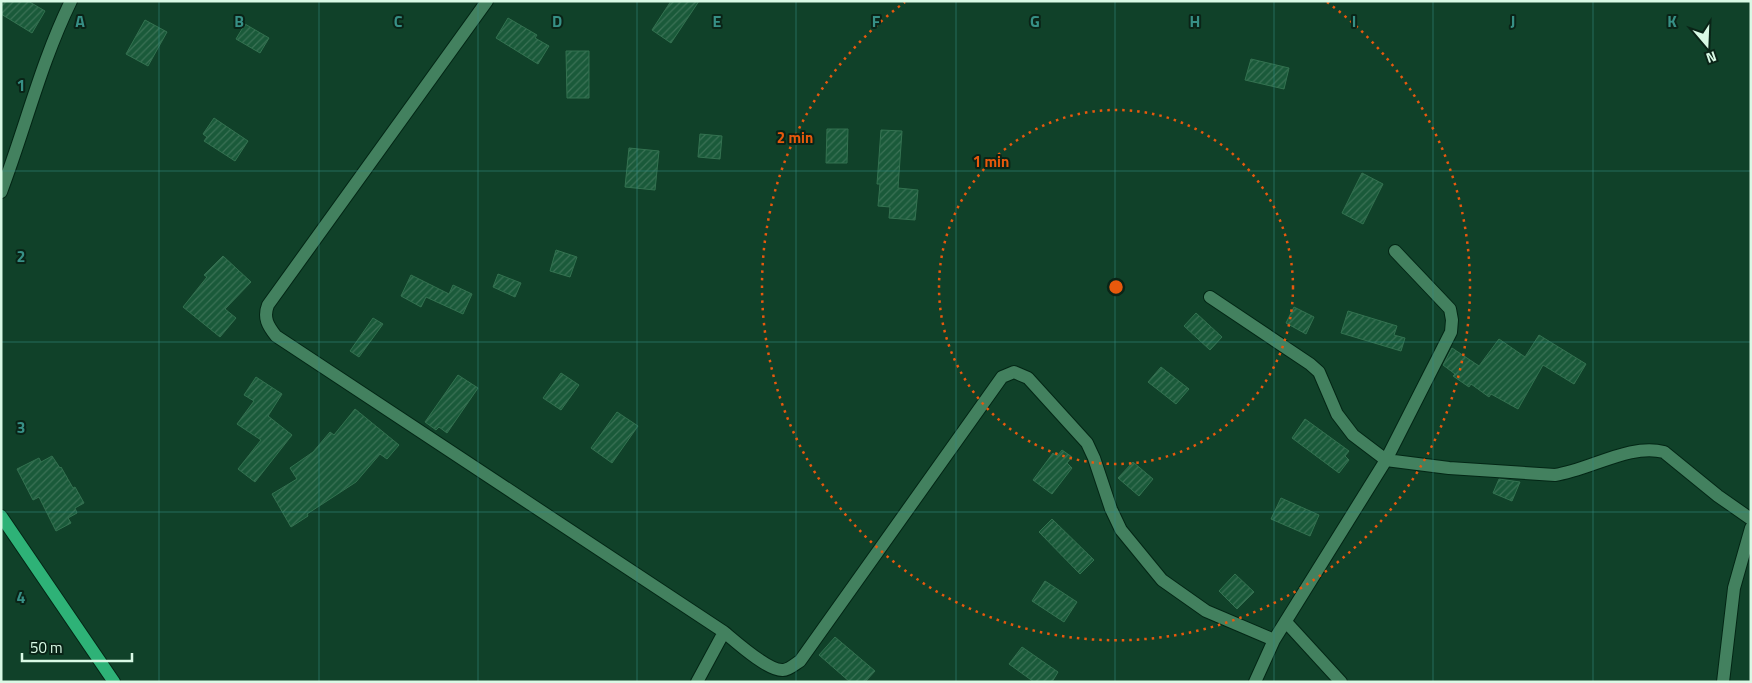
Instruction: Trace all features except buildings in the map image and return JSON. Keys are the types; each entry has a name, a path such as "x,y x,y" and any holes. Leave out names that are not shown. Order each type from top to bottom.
{"main road":[{"path":"1,516 114,682"}],"street":[{"path":"1,192 58,28 70,1"},
{"path":"487,1 268,306 265,314 268,326 276,336 724,632 770,667 781,670 789,668 800,661 1002,377 1014,372 1028,378 1087,443 1094,458 1111,510 1121,530 1162,580 1206,611 1274,640"},
{"path":"1255,682 1274,640 1386,460 1451,332 1452,320 1450,309 1395,251"},
{"path":"1210,298 1310,364 1319,372 1337,414 1353,435 1386,460 1449,468 1555,475 1568,473 1634,452 1654,449 1664,452 1718,496 1751,519"},
{"path":"1723,682 1734,588 1751,528"},
{"path":"1286,622 1341,682"},
{"path":"697,682 724,632"}]}
